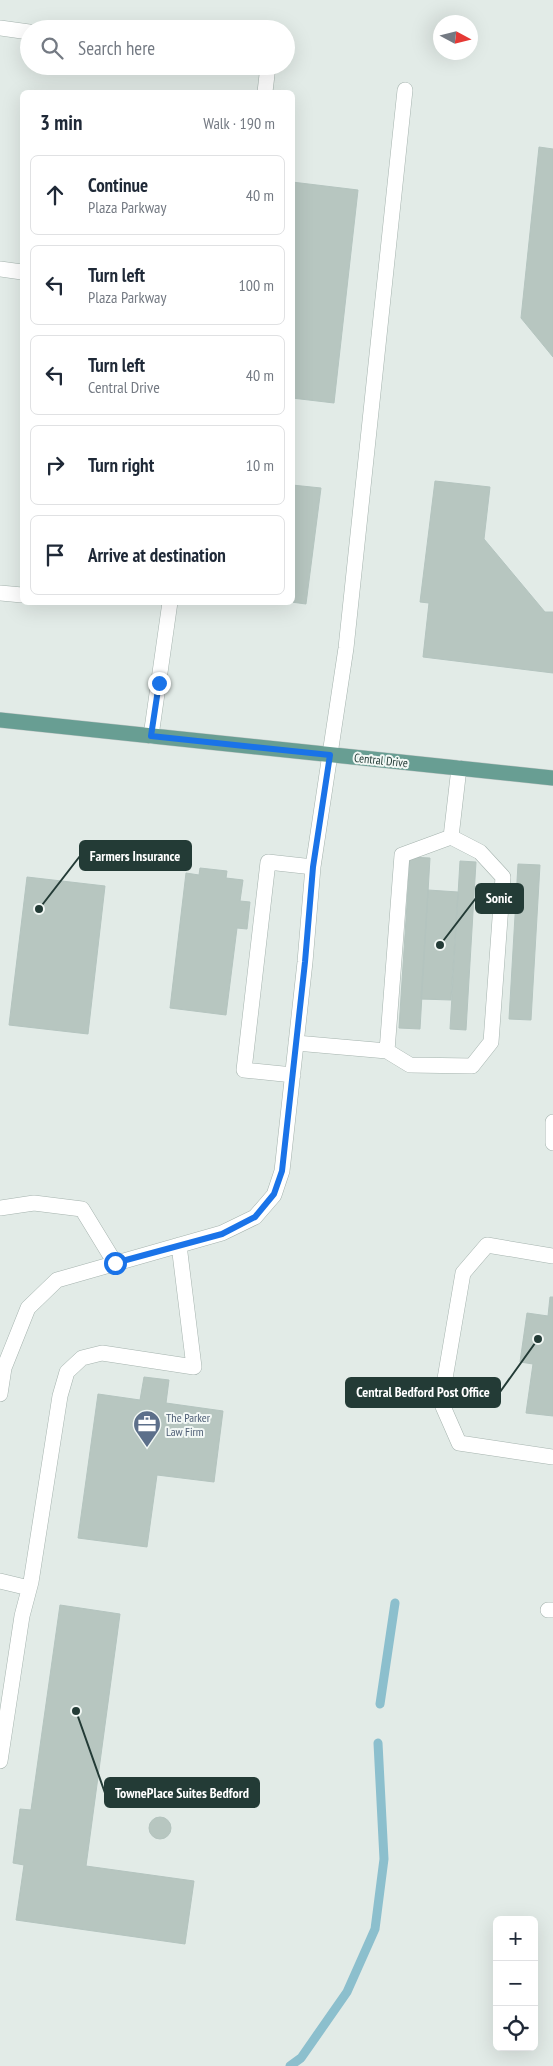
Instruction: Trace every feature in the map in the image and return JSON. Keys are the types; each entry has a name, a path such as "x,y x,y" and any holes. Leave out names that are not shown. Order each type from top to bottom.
{"main road":[{"name":"Central Drive","path":"0,720 553,778"}],"street":[{"path":"0,28 20,31"},
{"path":"265,90 267,75"},
{"path":"0,1394 4,1368 28,1308 57,1280 222,1234 255,1217 274,1194 282,1171 313,867 346,648 405,90"},
{"path":"0,269 20,272"},
{"path":"0,593 20,595"},
{"path":"151,736 170,605"},
{"path":"451,837 459,768"},
{"path":"296,1043 387,1051 410,1065 472,1066 491,1042 502,877 480,852 451,837 402,854 387,1051"},
{"path":"293,1075 244,1070 268,862 313,867"},
{"path":"553,1122 553,1143"},
{"path":"0,1208 34,1203 82,1209 115,1263"},
{"path":"553,1256 487,1245 463,1273 441,1402 459,1443 553,1457"},
{"path":"0,1761 22,1616 29,1588 60,1396 67,1372 82,1358 102,1353 194,1367 179,1246"},
{"path":"0,1581 29,1588"}],"building":[{"path":"539,147 553,149 553,357 521,318"},
{"path":"295,182 358,190 334,403 295,398"},
{"path":"435,481 490,487 484,539 545,612 553,612 553,673 423,657 429,603 420,602"},
{"path":"295,485 321,488 306,604 295,603"},
{"path":"410,857 430,858 420,1029 399,1028"},
{"path":"460,861 476,862 466,1030 450,1029"},
{"path":"518,864 540,865 531,1020 509,1019"},
{"path":"200,868 227,871 226,878 243,880 240,901 250,902 247,929 237,928 226,1015 170,1008 186,873 199,875"},
{"path":"27,877 105,886 88,1034 9,1025"},
{"path":"428,890 458,892 451,1000 421,999"},
{"path":"550,1297 553,1297 553,1416 526,1413 533,1364 520,1362 527,1313 548,1316"},
{"path":"144,1377 169,1380 166,1403 223,1411 214,1482 157,1475 147,1547 78,1538 98,1394 140,1400"},
{"path":"60,1605 120,1614 86,1866 194,1881 185,1944 16,1920 24,1865 13,1863 20,1809 31,1810"},
{"path":"160,1817 170,1824 171,1828 164,1838 160,1839 150,1832 149,1828 156,1818"}],"waterway":[{"path":"380,1704 395,1603"},
{"path":"290,2066 301,2058 347,1992 375,1929 384,1859 378,1743"}],"place":[{"name":"Farmers Insurance","path":"39,909"},
{"name":"Sonic","path":"440,945"},
{"name":"Central Bedford Post Office","path":"538,1339"},
{"name":"The Parker Law Firm","path":"147,1448"},
{"name":"TownePlace Suites Bedford","path":"76,1711"}],"route":[{"path":"115,1263 222,1234 255,1217 274,1194 282,1171 305,962 313,867 330,755 151,736 159,683"}]}
